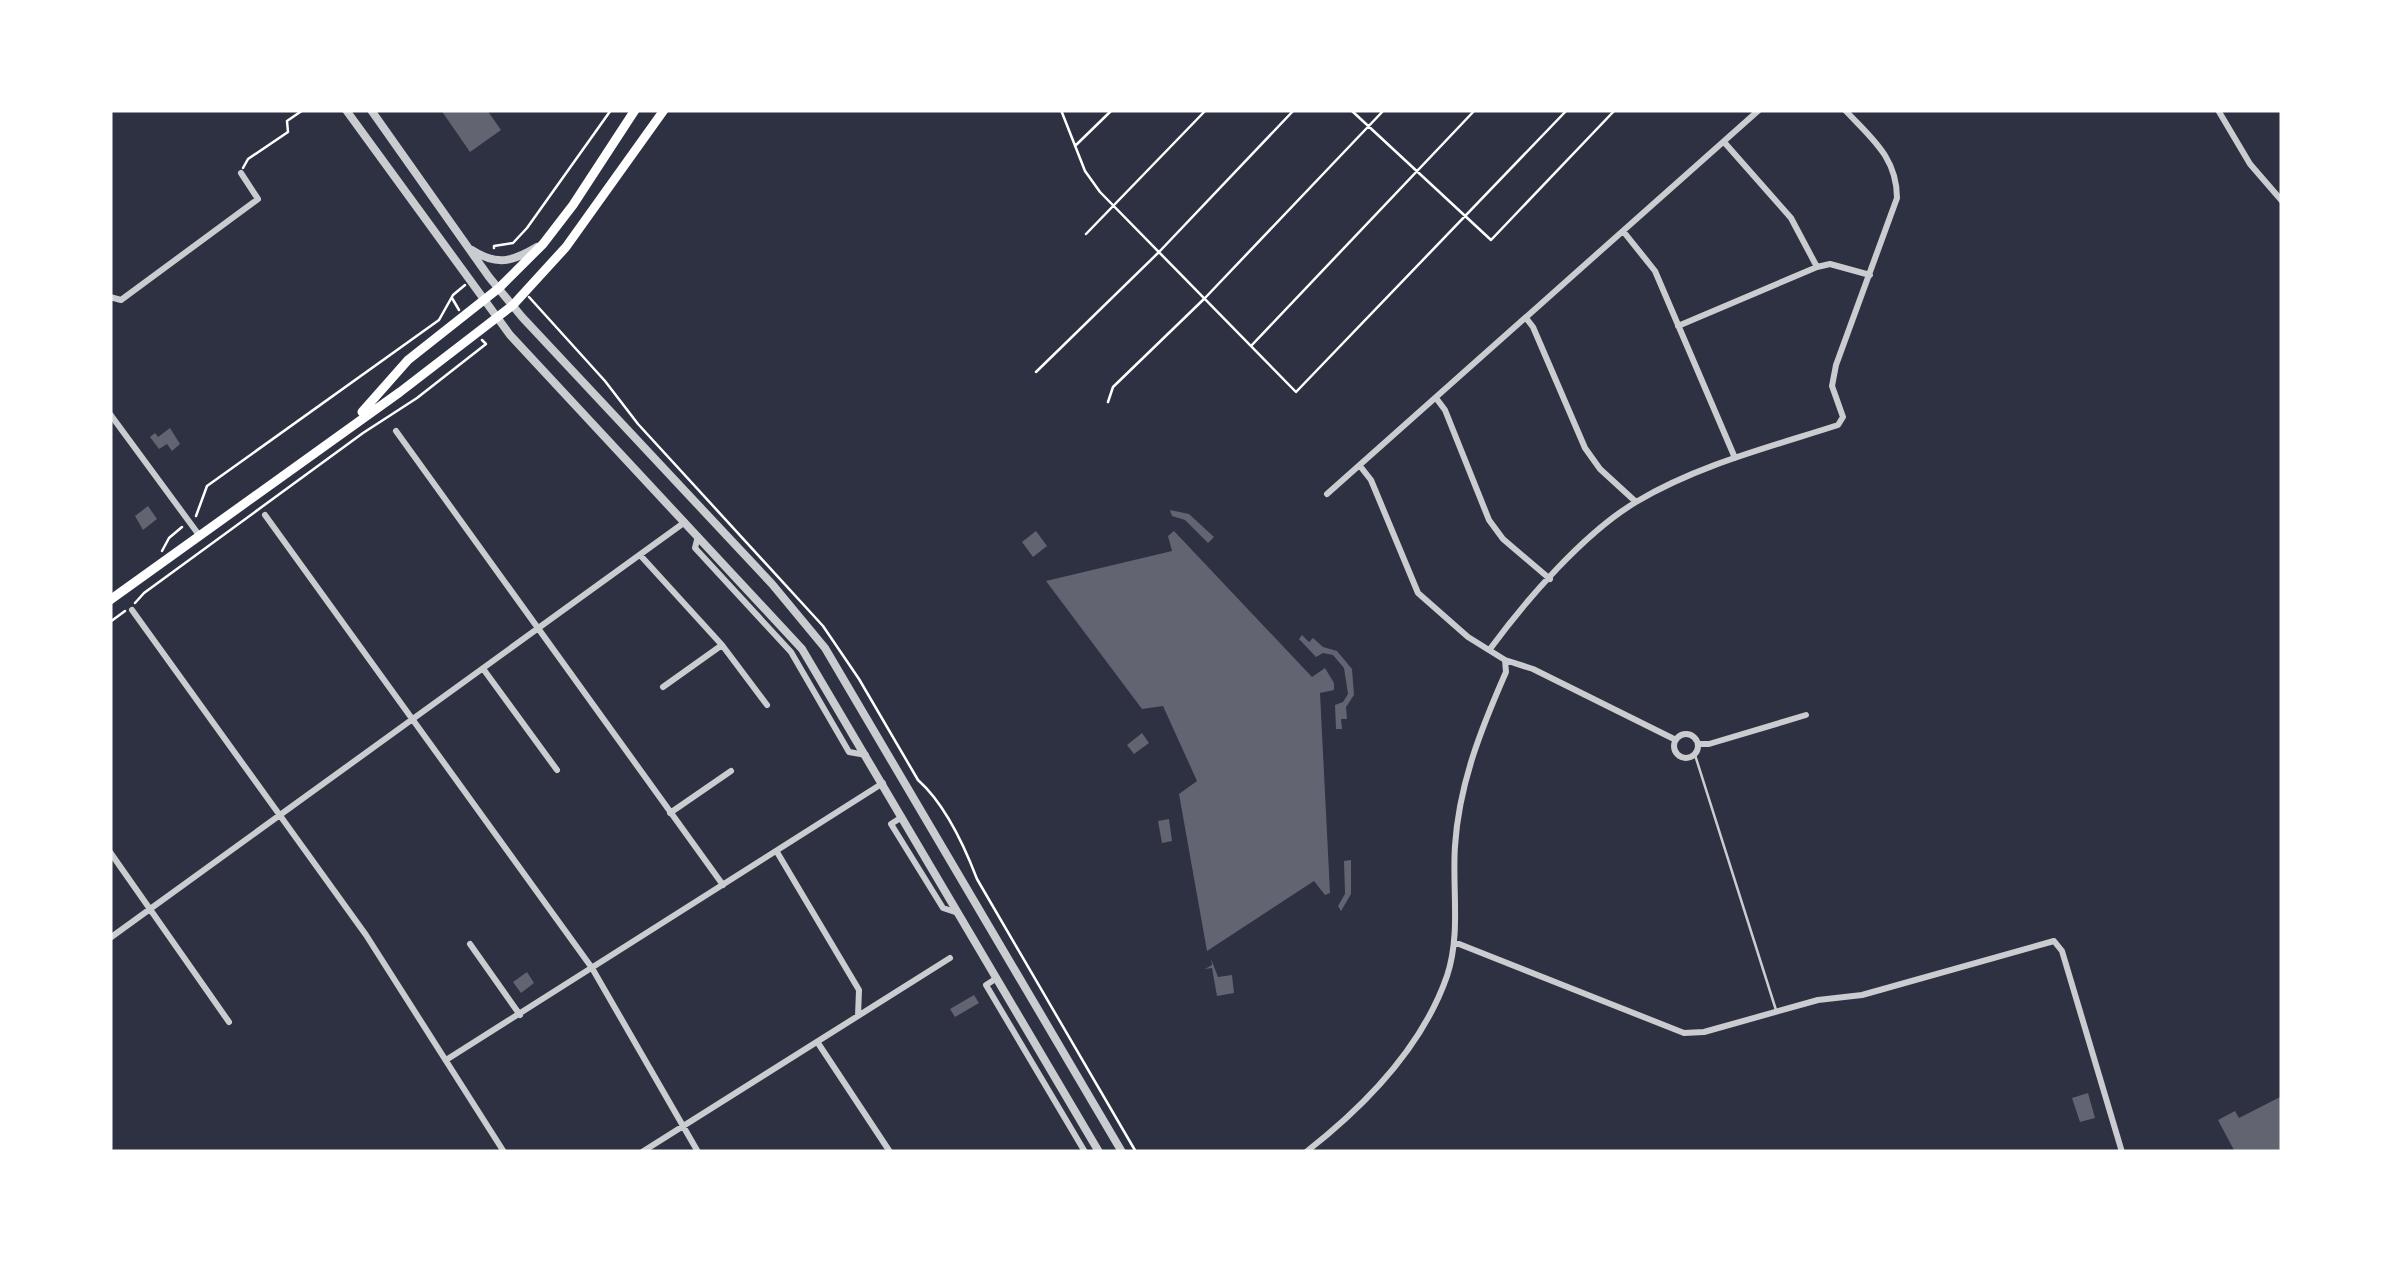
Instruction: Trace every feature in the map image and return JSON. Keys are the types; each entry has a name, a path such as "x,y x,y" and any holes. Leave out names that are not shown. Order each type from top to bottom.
{"main road":[{"path":"354,422 408,360 484,301 542,244 573,205 635,110"},
{"path":"110,600 513,305 566,248 664,110"}],"street":[{"path":"346,110 497,319 802,650 1098,1152"},
{"path":"371,110 513,305 772,584 824,648 1122,1152"},
{"path":"1327,494 1759,110"},
{"path":"1490,650 1594,532 1636,502 1671,483 1735,458 1838,425 1843,417 1832,386 1836,365 1897,198 1897,176 1889,159 1846,110"},
{"path":"2218,110 2250,164 2282,201"},
{"path":"1724,142 1791,218 1816,266"},
{"path":"111,299 121,300 258,200 240,173"},
{"path":"1623,231 1655,270 1735,458"},
{"path":"468,248 500,262 522,256 542,244"},
{"path":"1678,326 1816,266 1830,264 1870,275"},
{"path":"1526,318 1533,326 1585,448 1600,469 1636,502"},
{"path":"1436,398 1445,410 1489,520 1503,540 1550,579"},
{"path":"110,414 198,535"},
{"path":"396,431 723,885"},
{"path":"1360,466 1370,480 1418,594 1468,637 1504,660 1532,669 1676,740"},
{"path":"265,515 592,968 698,1152"},
{"path":"110,938 686,522"},
{"path":"640,554 722,645 766,705"},
{"path":"132,610 366,934 504,1152"},
{"path":"663,687 722,645"},
{"path":"1306,1152 1379,1087 1404,1056 1447,976 1454,942 1455,847 1462,798 1472,754 1506,672 1504,660"},
{"path":"484,670 557,770"},
{"path":"1698,744 1806,715"},
{"path":"1688,734 1695,737 1695,755 1680,756 1675,749 1676,740 1688,734"},
{"path":"670,812 731,771"},
{"path":"446,1060 883,784"},
{"path":"110,852 229,1022"},
{"path":"777,852 858,990 858,1017"},
{"path":"1454,942 1676,1032 1704,1032 1818,1000 1862,995 2046,940 2058,943 2122,1152"},
{"path":"470,944 520,1016"},
{"path":"642,1152 950,958"},
{"path":"997,978 986,984 1085,1152"},
{"path":"818,1044 890,1152"}],"lane":[{"path":"1695,755 1777,1011"}],"path":[{"path":"240,173 248,160 288,132 287,121 304,110"},
{"path":"494,246 507,246 518,239 612,110"},
{"path":"1060,110 1085,171 1114,206 1296,392 1567,110"},
{"path":"1075,146 1112,110"},
{"path":"1086,234 1206,110"},
{"path":"1036,372 1160,252 1294,110"},
{"path":"1350,110 1491,240 1615,110"},
{"path":"1108,402 1113,387 1384,110"},
{"path":"1250,347 1475,110"},
{"path":"160,553 176,532 197,516 207,486 439,320 465,285"},
{"path":"452,299 461,313"},
{"path":"532,300 638,424 794,592 842,652 918,780 931,792 967,854 976,879 1136,1152"},
{"path":"110,622 144,593 417,398 486,344"}],"building":[{"path":"441,110 487,110 501,130 470,152"},
{"path":"170,428 180,444 172,451 167,444 159,449 150,437 155,433 158,437"},
{"path":"148,506 157,519 143,530 135,516"},
{"path":"1170,510 1189,514 1214,537 1208,543 1185,520 1172,516"},
{"path":"1036,531 1047,546 1033,557 1022,542"},
{"path":"1174,531 1312,677 1325,668 1334,683 1334,690 1320,693 1330,893 1325,895 1314,881 1207,951 1179,794 1197,781 1163,706 1142,709 1046,581 1172,551 1168,536"},
{"path":"1302,635 1309,642 1313,638 1323,647 1337,651 1352,669 1354,695 1346,707 1347,719 1341,719 1342,729 1336,729 1335,705 1348,694 1344,668 1333,655 1323,653 1316,657 1299,639"},
{"path":"1142,733 1149,743 1134,754 1127,745"},
{"path":"1169,819 1172,841 1162,843 1158,821"},
{"path":"1351,860 1351,894 1341,911 1338,906 1345,894 1344,861"},
{"path":"1211,959 1218,977 1232,975 1234,993 1217,996 1212,968 1205,969 1212,965"},
{"path":"527,972 534,983 521,993 513,982"},
{"path":"974,995 979,1003 955,1017 950,1009"},
{"path":"2088,1093 2095,1118 2080,1122 2072,1098"},
{"path":"2282,1096 2282,1150 2235,1152 2218,1120 2235,1111 2239,1118"}]}
